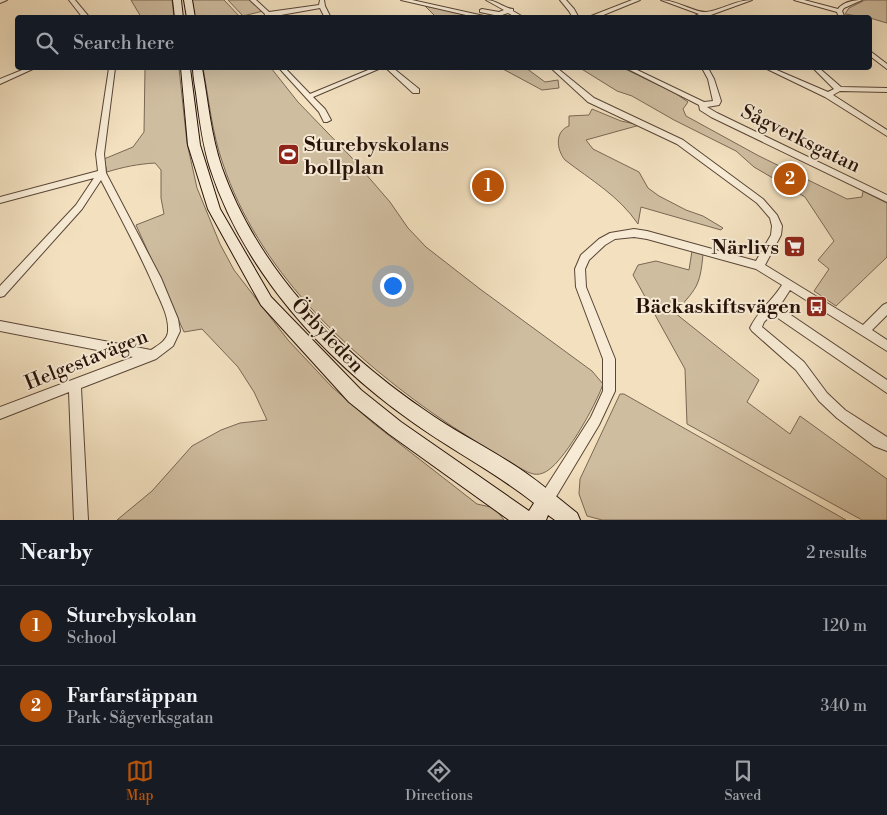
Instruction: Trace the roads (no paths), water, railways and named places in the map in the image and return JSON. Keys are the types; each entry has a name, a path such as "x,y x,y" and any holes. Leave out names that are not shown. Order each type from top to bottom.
{"main road":[{"path":"177,0 179,15"},
{"path":"188,0 190,15"},
{"name":"Örbyleden","path":"185,70 194,145 214,209 266,300 355,396 395,428 526,520"},
{"name":"Örbyleden","path":"198,70 209,138 216,167 229,201 247,236 278,282 301,310 336,348 417,416 518,479 570,520"},
{"path":"535,520 546,500"}],"street":[{"path":"0,1 4,0"},
{"path":"72,0 84,15"},
{"path":"252,0 263,8 266,15"},
{"path":"404,0 476,15"},
{"path":"435,0 494,13 511,10"},
{"path":"488,0 518,15"},
{"path":"564,0 574,15"},
{"path":"597,15 637,0"},
{"path":"664,0 704,14 749,0"},
{"path":"797,0 839,11"},
{"path":"839,11 842,7 858,0"},
{"path":"271,15 322,3 327,15"},
{"path":"839,11 841,15"},
{"path":"872,54 887,67"},
{"path":"0,82 27,70"},
{"path":"89,193 111,191 102,173 100,154 112,70"},
{"path":"284,70 322,111 327,120"},
{"path":"308,97 373,70"},
{"path":"392,70 416,91"},
{"path":"556,70 591,100 680,142 760,201 774,217 777,226 776,235 759,266"},
{"name":"Sågverksgatan","path":"633,70 703,104 712,106 887,192"},
{"path":"703,104 716,103 717,101 711,79 705,70"},
{"path":"772,70 828,95 887,134"},
{"path":"818,70 839,89"},
{"path":"828,95 839,89 887,90"},
{"name":"Sågverksgatan","path":"703,104 703,108 714,115 887,199"},
{"path":"0,293 79,207 102,173"},
{"path":"0,200 102,173"},
{"name":"Helgestavägen","path":"0,413 152,355 163,349 172,339 173,321 163,294 111,191"},
{"path":"546,500 595,420 609,391 610,370 606,348 581,286 580,269 585,258 602,242 613,236 634,233 671,240 759,266 887,346"},
{"path":"788,284 778,301 756,324 756,328 796,362 824,397 841,414 879,441 887,444"},
{"path":"771,307 887,386"},
{"path":"864,330 887,308"},
{"path":"0,326 152,355"},
{"path":"75,385 80,520"}],"place":[{"name":"Sturebyskolans bollplan","path":"288,155"},
{"name":"Farfarstäppan","path":"790,179"},
{"name":"Sturebyskolan","path":"488,186"},
{"name":"Närlivs","path":"795,247"},
{"name":"Bäckaskiftsvägen","path":"817,306"}]}
